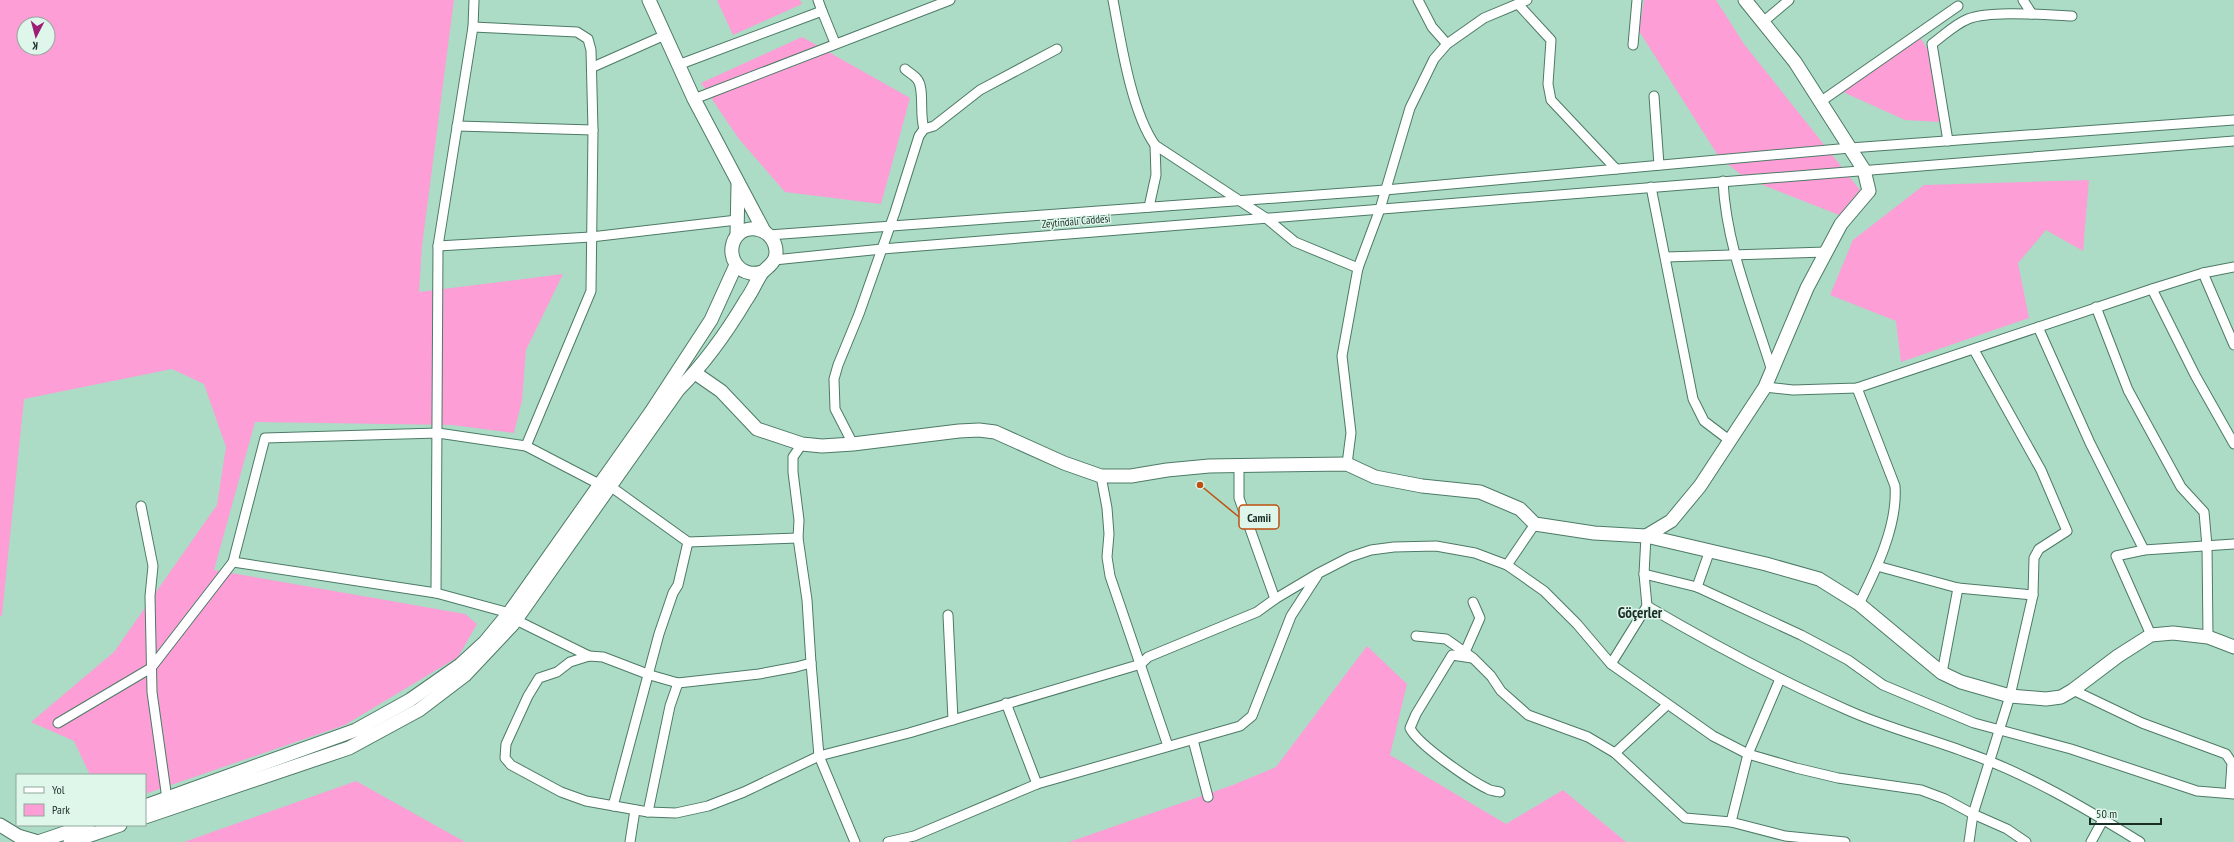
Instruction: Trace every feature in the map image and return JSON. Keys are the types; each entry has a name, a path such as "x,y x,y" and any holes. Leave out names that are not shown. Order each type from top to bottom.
{"street":[{"path":"436,593 438,246 473,26 474,0"},
{"path":"649,0 694,99 738,183 767,233 775,247 774,260 770,267 762,272 753,274 744,272 736,265 731,253 733,240 737,235 749,229 767,233 891,226 1385,190 1850,148 2234,120"},
{"path":"818,0 835,43"},
{"path":"694,99 835,43 950,0"},
{"path":"1112,0 1139,112 1146,133 1155,145 1266,218 1295,242 1358,268"},
{"path":"1418,0 1432,26 1447,44"},
{"path":"1633,45 1637,0"},
{"path":"1646,536 1671,521 1700,486 1728,440 1765,387 1807,288 1826,252 1841,224 1869,191 1864,170 1795,62 1745,0"},
{"path":"1763,22 1789,0"},
{"path":"2022,0 2032,14"},
{"path":"1347,464 1351,433 1342,356 1358,268 1380,208 1410,108 1434,59 1447,44 1484,18 1522,2 1551,40 1548,84 1552,100 1616,169"},
{"path":"1820,102 1956,3 1966,20"},
{"path":"678,65 822,11"},
{"path":"1948,141 1932,44 1966,20 1978,16 2032,14 2072,16"},
{"path":"473,26 577,32 588,39 593,67 591,291 526,446"},
{"path":"593,67 664,35"},
{"path":"924,129 934,126 980,90 1057,49"},
{"path":"853,444 835,409 834,380 838,365 859,314 891,226 912,155 924,129 921,118 922,87 917,79 904,69"},
{"path":"1654,96 1658,166"},
{"path":"457,126 593,130"},
{"name":"Zeytindalı Caddesi","path":"774,260 882,249 1380,208 2234,141"},
{"path":"1149,207 1156,175 1155,145"},
{"path":"1723,181 1724,200 1736,256 1772,371"},
{"path":"737,235 738,183"},
{"path":"1651,187 1693,399 1704,420 1728,440"},
{"path":"438,246 591,237 737,220"},
{"path":"1666,257 1826,252"},
{"path":"605,485 711,320 736,265"},
{"path":"1765,387 1793,390 1857,388 2152,289 2203,273 2234,267"},
{"path":"146,817 349,748 419,710 460,679 512,616 605,485 678,390 695,373 746,301 762,272"},
{"path":"2203,273 2234,345"},
{"path":"2152,289 2195,374 2234,444"},
{"path":"2096,307 2128,390 2180,487 2204,512 2207,546 2208,637"},
{"path":"2038,327 2090,443 2144,550"},
{"path":"1969,842 1973,814 1998,730 2010,696 2033,595 2034,558 2042,547 2067,531 2042,470 1974,350"},
{"path":"695,373 722,391 757,429 802,444 822,446 853,444 959,430 995,432 1064,463 1101,476 1131,476 1167,470 1239,465 1347,464 1375,477 1422,486 1480,492 1520,509 1535,524 1594,533 1646,536 1710,550 1819,579 1860,604 1942,673 1961,682 2010,696 2046,699 2061,697 2073,690 2118,656 2151,635 2173,633 2208,637 2234,647"},
{"path":"1857,388 1895,486 1894,510 1877,566 1860,604"},
{"path":"58,723 151,668 234,562 265,438 438,433 526,446 605,485 688,542 798,538"},
{"path":"802,444 793,456 798,538 807,600 810,663 819,756 855,842"},
{"path":"1239,465 1239,498 1275,599"},
{"path":"1101,476 1107,508 1109,534 1107,557 1110,576 1128,634 1141,664 1168,746"},
{"path":"141,506 153,566 150,596 152,692 167,799"},
{"path":"1507,565 1535,524"},
{"path":"1611,664 1647,606 1644,574 1646,536"},
{"path":"613,806 650,675 659,634 673,593 678,585 688,542"},
{"path":"2151,635 2116,556 2144,550 2234,544"},
{"path":"810,663 759,674 678,682 650,675 603,657 589,656 570,662 557,672 539,678 528,696 503,753 507,762 511,765 561,792 586,801 648,812 676,813 708,806 744,792 819,756 953,720 1006,703 1105,676 1141,664 1148,657 1257,612 1275,599 1350,557 1371,550 1394,547 1436,546 1475,553 1507,565 1544,591 1577,624 1611,664 1712,736 1748,754 1838,778 1921,790 1945,799 1973,814 2007,829 2026,842"},
{"path":"1698,587 1710,550"},
{"path":"234,562 436,593 512,616 589,656"},
{"path":"1877,566 1958,588 2033,595"},
{"path":"888,842 911,839 1037,784 1240,726 1252,716 1292,616 1318,574"},
{"path":"1644,574 1698,587 1801,635 1848,660 1883,685 1974,723 2071,749 2197,792 2232,794 2232,763 2226,754 2142,723 2073,690"},
{"path":"1942,673 1958,588"},
{"path":"1465,652 1480,618 1473,602"},
{"path":"1647,606 1716,646 1780,679 1893,728 1966,752 1989,762 2058,794 2140,842"},
{"path":"948,615 953,720"},
{"path":"146,806 356,730 410,700 460,665 512,616"},
{"path":"1416,636 1446,639 1473,658 1491,676 1501,691 1528,715 1588,738 1615,753 1685,818 1731,822 1785,836 1845,842"},
{"path":"1473,658 1452,655 1416,714 1410,728 1421,742 1458,769 1488,790 1500,792"},
{"path":"1731,822 1748,754 1780,679"},
{"path":"648,812 670,706 678,682"},
{"path":"1006,703 1037,784"},
{"path":"1615,753 1667,705"},
{"path":"1194,740 1208,797"},
{"path":"630,842 635,810"},
{"path":"2091,842 2103,820"},
{"path":"0,825 18,836 38,842 85,826"},
{"path":"70,842 117,826"}],"green space":[{"path":"0,0 454,0 422,246 419,292 563,274 526,350 522,400 514,433 452,425 255,422 214,570 465,614 477,624 458,657 345,725 146,794 146,774 90,774 74,741 31,722 114,652 217,505 226,447 204,384 172,369 24,399 2,615 0,617"},
{"path":"717,0 800,0 802,4 733,35"},
{"path":"1644,0 1716,0 1744,44 1860,190 1839,215 1745,178 1719,157 1639,31"},
{"path":"1919,36 1933,58 1940,122 1905,120 1843,92"},
{"path":"802,37 910,98 881,204 785,192 739,139 701,83"},
{"path":"2089,180 2083,251 2046,230 2018,263 2029,318 1901,362 1896,321 1830,295 1853,240 1924,185"},
{"path":"1367,646 1407,684 1390,755 1506,824 1563,790 1626,842 1069,842 1233,785 1276,767"},
{"path":"356,781 465,842 184,842"}],"place":[{"name":"Camii","path":"1200,485"}],"district":[{"name":"Göçerler","path":"1640,612"}]}
